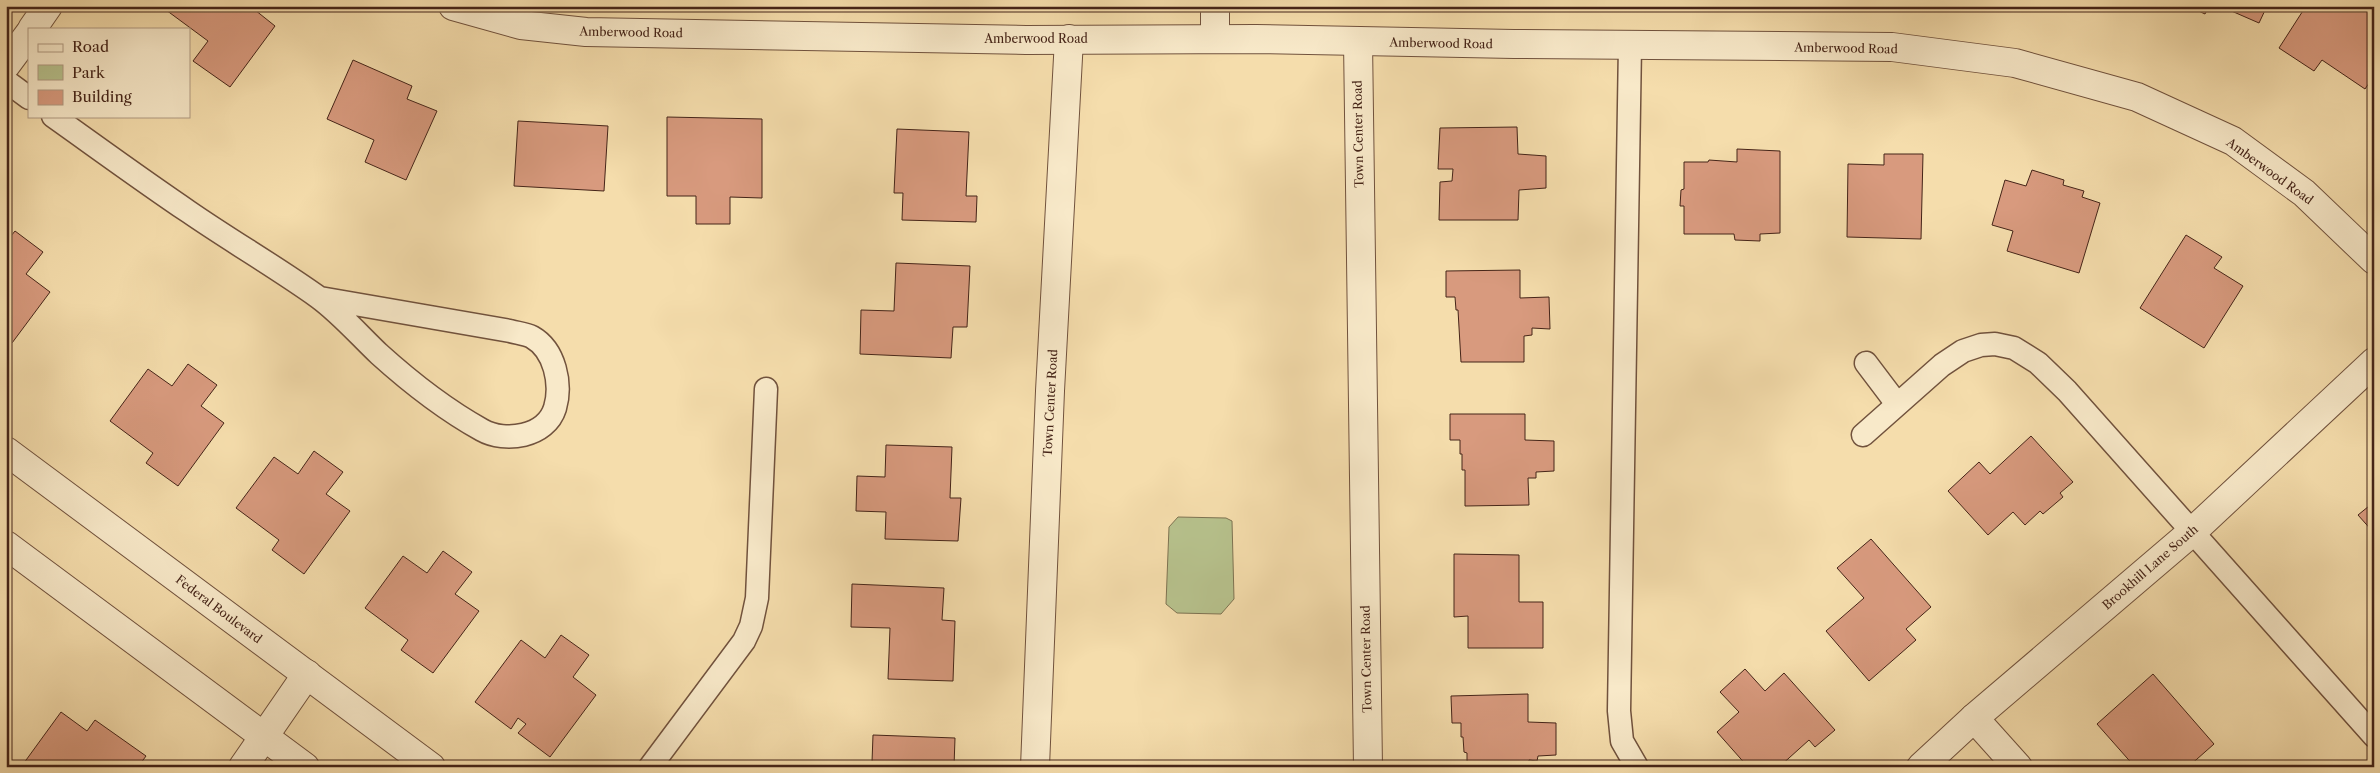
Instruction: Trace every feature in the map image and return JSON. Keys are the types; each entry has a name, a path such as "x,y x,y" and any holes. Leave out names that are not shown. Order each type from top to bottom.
{"street":[{"path":"33,28 48,6"},
{"name":"Amberwood Road","path":"453,6 521,25 586,32 1892,47 2015,63 2136,97 2233,141 2304,193 2374,260"},
{"path":"1215,6 1215,39"},
{"path":"6,65 28,35"},
{"name":"Town Center Road","path":"1035,767 1050,391 1069,39"},
{"name":"Town Center Road","path":"1358,41 1368,767"},
{"name":"Brookhill Lane South","path":"1921,767 1974,718 2192,532 2374,362"},
{"name":"Federal Boulevard","path":"6,451 432,767"},
{"path":"6,545 305,767"},
{"path":"243,767 265,738 307,674"},
{"path":"1974,718 2018,767"}],"lane":[{"path":"1630,44 1619,711 1622,742 1637,767"},
{"path":"6,81 28,97"},
{"path":"56,118 187,211 320,298 410,379 472,424 489,434 504,438 514,437 535,430 547,420 555,409 558,388 554,365 546,351 532,337 510,331 320,298"},
{"path":"1864,434 1942,365 1963,351 1981,345 1995,344 2014,348 2038,363 2068,391 2374,736"},
{"path":"1866,363 1897,404"},
{"path":"650,767 744,641 751,626 757,598 766,389"}],"green space":[{"path":"1178,517 1226,518 1232,521 1234,599 1221,614 1177,613 1166,604 1169,527"}],"building":[{"path":"169,6 250,6 275,26 230,87 193,61 208,41 166,10"},
{"path":"2188,6 2209,6 2205,14"},
{"path":"2220,6 2267,6 2259,23"},
{"path":"2306,6 2368,6 2374,10 2374,76 2365,89 2322,60 2314,71 2279,48"},
{"path":"353,60 412,86 407,99 437,111 406,180 365,162 374,140 327,119"},
{"path":"667,117 762,119 762,198 730,197 730,224 696,224 696,196 667,196"},
{"path":"518,121 608,126 604,191 514,186"},
{"path":"1517,127 1518,154 1546,156 1546,188 1519,190 1518,220 1439,220 1440,182 1452,181 1453,169 1438,169 1440,128"},
{"path":"897,129 969,132 966,196 977,196 976,222 902,220 903,193 894,193"},
{"path":"1737,149 1780,151 1780,233 1760,234 1760,241 1735,240 1734,234 1684,234 1684,206 1680,206 1681,190 1684,189 1684,162 1708,162 1709,160 1737,162"},
{"path":"1884,154 1923,154 1921,239 1847,237 1848,164 1884,165"},
{"path":"2032,170 2064,180 2063,185 2084,191 2082,197 2100,203 2079,273 2007,251 2013,231 1992,225 2005,180 2026,186"},
{"path":"15,231 43,252 26,274 50,292 12,343 6,339 6,242"},
{"path":"2186,235 2222,257 2214,268 2243,286 2204,348 2140,308"},
{"path":"896,263 970,266 967,327 953,327 951,358 860,354 861,310 894,311"},
{"path":"1520,270 1520,298 1549,297 1550,329 1532,328 1532,335 1524,336 1524,362 1461,362 1458,310 1456,310 1455,297 1446,297 1446,271"},
{"path":"188,364 217,385 201,406 224,423 178,486 146,463 153,453 110,421 148,369 172,386"},
{"path":"1450,414 1525,414 1525,440 1554,441 1554,471 1536,472 1536,478 1528,478 1529,505 1465,506 1465,470 1462,470 1460,440 1450,440"},
{"path":"2031,436 2073,482 2060,493 2063,497 2043,514 2040,511 2025,525 2013,512 1988,535 1948,491 1979,462 1990,474"},
{"path":"886,445 952,447 950,498 961,498 958,541 885,539 886,512 856,511 857,476 885,477"},
{"path":"314,451 343,472 326,494 350,511 304,574 272,550 279,540 236,508 274,457 298,474"},
{"path":"2374,502 2374,533 2358,515"},
{"path":"1871,539 1931,607 1906,629 1916,640 1869,681 1826,631 1864,598 1837,568"},
{"path":"443,551 472,572 455,594 479,611 433,673 401,650 408,640 365,608 403,556 427,573"},
{"path":"1454,554 1519,555 1519,602 1543,602 1543,648 1468,648 1468,616 1454,617"},
{"path":"852,584 944,588 942,620 955,621 953,681 888,679 890,628 851,627"},
{"path":"561,635 589,655 573,677 596,695 550,757 518,733 526,724 518,718 511,729 475,702 521,640 545,658"},
{"path":"1745,669 1765,691 1784,673 1835,730 1815,747 1809,740 1779,767 1748,767 1717,732 1739,712 1720,692"},
{"path":"2153,674 2214,744 2188,767 2135,767 2097,724"},
{"path":"1528,694 1528,722 1556,723 1556,755 1538,756 1537,761 1529,760 1529,767 1467,767 1467,753 1464,752 1463,737 1461,737 1461,723 1452,723 1451,696"},
{"path":"61,712 87,731 95,720 146,756 138,767 21,767"},
{"path":"873,735 955,738 954,767 865,767 865,762 872,762"}]}
